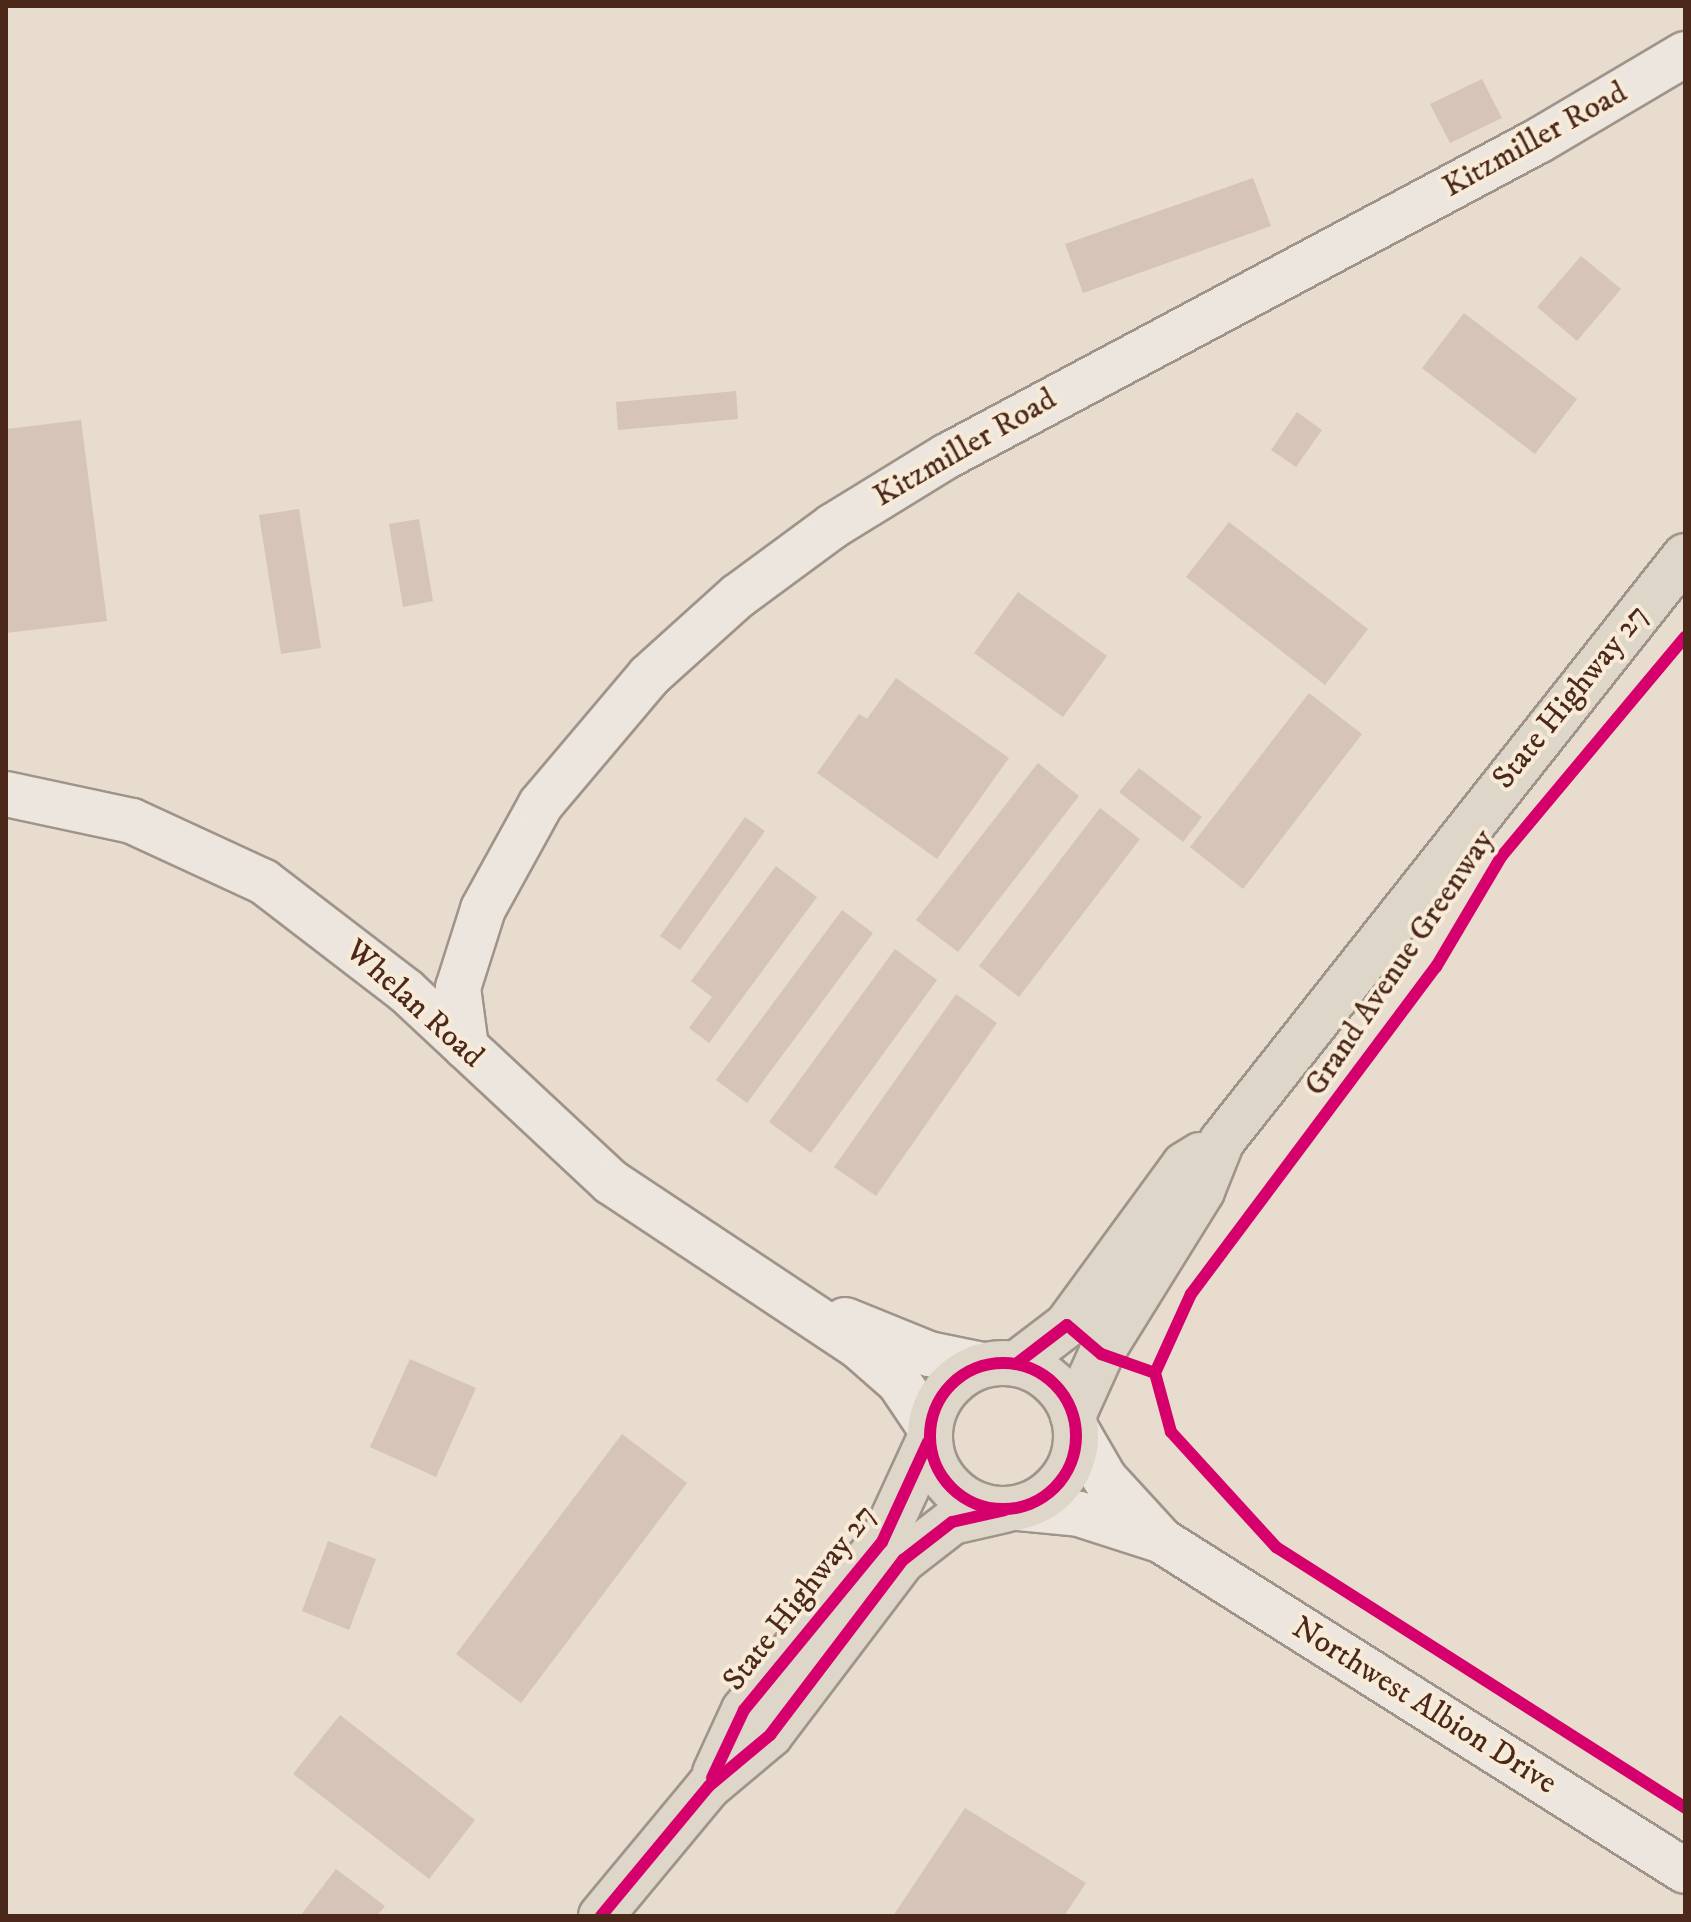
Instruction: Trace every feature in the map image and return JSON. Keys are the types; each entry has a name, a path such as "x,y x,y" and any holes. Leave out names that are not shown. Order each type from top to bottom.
{"main road":[{"name":"State Highway 27","path":"1075,1423 1109,1341 1202,1191 1222,1141 1685,556"},
{"name":"State Highway 27","path":"1000,1364 1067,1325 1184,1165 1222,1141"},
{"path":"1000,1364 1052,1382 1075,1423 1075,1451 1056,1488 1012,1509 962,1497 934,1462 929,1434 947,1388 1000,1364"},
{"name":"State Highway 27","path":"709,1786 744,1710 882,1542 929,1434"},
{"name":"State Highway 27","path":"601,1916 709,1786 770,1735 903,1560 952,1522 1012,1509"}],"street":[{"name":"Kitzmiller Road","path":"466,1047 458,988 483,909 541,804 649,676 738,596 936,463 1538,141 1685,54"},
{"name":"Whelan Road","path":"6,794 132,821 264,882 343,937 611,1182 780,1294 899,1382 929,1434"},
{"name":"Whelan Road","path":"780,1294 929,1354 1000,1364"},
{"path":"1075,1423 1105,1479 1162,1541"},
{"path":"1012,1509 1079,1514 1162,1541"},
{"name":"Northwest Albion Drive","path":"1162,1541 1685,1871"}],"building":[{"path":"1482,79 1502,118 1450,143 1430,104"},
{"path":"1253,178 1271,226 1083,293 1065,244"},
{"path":"1581,256 1621,289 1577,341 1537,307"},
{"path":"1464,313 1577,399 1535,454 1422,368"},
{"path":"736,391 738,419 618,430 616,402"},
{"path":"1297,412 1322,430 1296,467 1271,450"},
{"path":"81,420 107,621 6,633 6,429"},
{"path":"299,509 321,648 281,654 259,515"},
{"path":"419,519 433,601 403,607 389,524"},
{"path":"1229,522 1368,629 1325,685 1186,577"},
{"path":"1018,592 1107,656 1063,717 974,653"},
{"path":"896,678 1009,758 937,859 817,773 859,714 867,719"},
{"path":"1309,693 1362,734 1243,889 1190,847"},
{"path":"1038,763 1079,796 958,952 916,920"},
{"path":"1139,768 1202,817 1183,842 1119,792"},
{"path":"1100,808 1140,839 1019,997 979,966"},
{"path":"745,817 765,831 680,950 660,936"},
{"path":"776,866 817,897 709,1043 689,1028 712,997 691,981"},
{"path":"842,910 873,933 747,1103 716,1080"},
{"path":"895,949 937,980 811,1153 769,1122"},
{"path":"956,994 997,1023 876,1196 834,1167"},
{"path":"410,1359 476,1388 436,1477 370,1447"},
{"path":"622,1434 687,1483 521,1703 456,1654"},
{"path":"328,1541 376,1559 349,1630 302,1611"},
{"path":"340,1715 475,1820 429,1879 293,1774"},
{"path":"965,1808 1086,1883 1064,1916 893,1916"},
{"path":"336,1869 385,1906 377,1916 300,1916"}],"cycle path":[{"name":"Grand Avenue Greenway","path":"1155,1373 1191,1294 1436,967 1501,857 1685,637"},
{"path":"1016,1364 1067,1325 1101,1354 1155,1373"},
{"path":"1003,1363 1031,1368 1055,1384 1071,1408 1076,1436 1071,1464 1055,1488 1031,1504 1003,1509 975,1504 951,1488 935,1464 930,1436 935,1408 951,1384 975,1368 1003,1363"},
{"path":"1155,1373 1171,1432 1276,1547 1685,1808"},
{"path":"712,1778 744,1710 882,1542 928,1442"},
{"path":"601,1916 709,1786 770,1735 903,1560 952,1522 1005,1510"}]}
